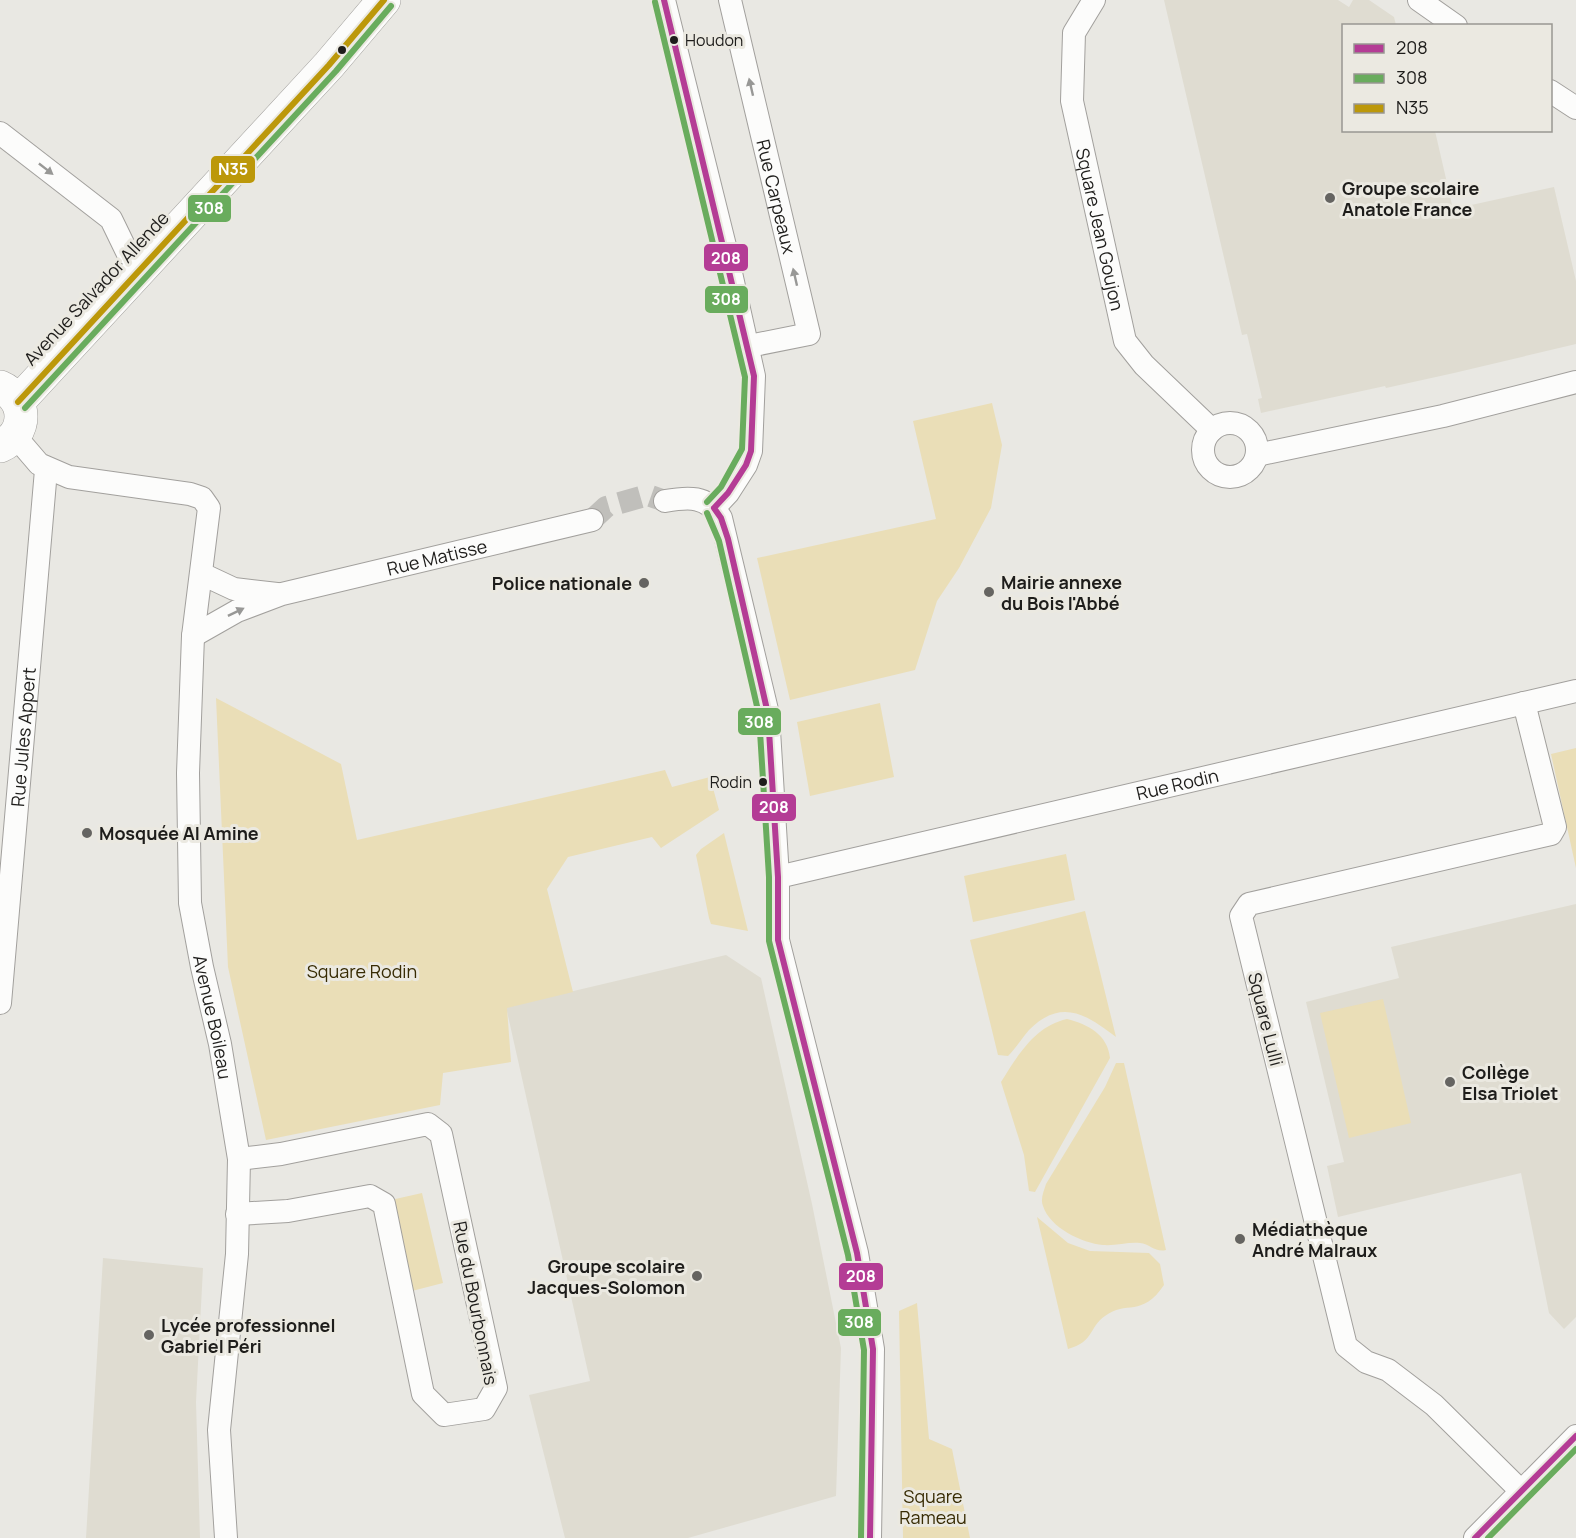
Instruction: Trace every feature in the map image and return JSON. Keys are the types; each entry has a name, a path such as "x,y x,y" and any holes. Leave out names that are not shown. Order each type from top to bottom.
{"main road":[{"name":"Avenue Salvador Allende","path":"7,392 128,254 307,62 359,0"},
{"name":"Avenue Salvador Allende","path":"7,392 329,65 384,0"},
{"path":"7,392 22,420 7,441"}],"street":[{"path":"664,0 749,346 754,376 751,451 746,465 728,494 714,508"},
{"name":"Rue Carpeaux","path":"730,0 809,334 749,346"},
{"name":"Square Jean Goujon","path":"1094,0 1074,33 1072,101 1125,341 1143,364 1212,430"},
{"path":"1419,0 1453,24"},
{"path":"1552,92 1576,108"},
{"path":"0,133 111,219 128,254"},
{"path":"1257,455 1443,416 1576,382"},
{"path":"1230,423 1248,429 1254,436 1257,455 1253,466 1245,474 1234,478 1222,477 1212,471 1205,462 1203,450 1205,439 1212,430 1230,423"},
{"path":"7,441 46,470"},
{"name":"Avenue Boileau","path":"46,470 69,477 190,494 202,498 209,508 193,636 188,773 190,903 201,967 220,1044 238,1159 237,1254 219,1430 226,1538"},
{"name":"Rue Jules Appert","path":"0,1003 46,470"},
{"path":"665,501 695,498 714,508 721,518 728,539 768,714 778,877 778,940 857,1253 873,1349 870,1538"},
{"name":"Rue Matisse","path":"282,594 592,520"},
{"path":"202,574 234,589 282,594"},
{"path":"193,636 237,611 282,594"},
{"name":"Rue Rodin","path":"778,877 1576,691"},
{"name":"Square Lulli","path":"1521,1491 1434,1405 1388,1370 1366,1362 1346,1346 1241,916 1249,904 1551,834 1555,827 1524,703"},
{"name":"Rue du Bourbonnais","path":"237,1214 288,1211 370,1196 384,1204 423,1394 444,1415 484,1409 496,1388 441,1134 428,1125 281,1154 238,1159"},
{"path":"1475,1538 1576,1436"}],"shaded area":[{"name":"Groupe scolaire Anatole France","path":"1164,0 1338,0 1349,7 1353,0 1369,0 1394,17 1396,24 1342,24 1342,132 1435,132 1453,209 1554,187 1576,281 1576,344 1386,388 1385,386 1261,413 1258,399 1262,398 1247,334 1242,335"},
{"name":"Collège Elsa Triolet","path":"1576,904 1576,1317 1564,1329 1549,1313 1521,1173 1338,1217 1327,1166 1344,1162 1306,1002 1399,978 1391,947"},
{"name":"Groupe scolaire Jacques-Solomon","path":"726,955 761,978 812,1204 841,1348 836,1496 688,1538 565,1538 529,1395 590,1381 506,1007"},
{"name":"Lycée professionnel Gabriel Péri","path":"103,1258 203,1268 196,1402 200,1538 86,1538"}],"green space":[{"path":"992,403 1002,445 991,508 959,568 937,601 915,670 790,700 757,558 936,519 913,421"},
{"name":"Square Rodin","path":"216,698 341,764 357,840 665,770 672,787 710,777 719,810 661,848 652,837 568,857 547,889 573,992 507,1008 511,1062 443,1073 440,1105 266,1140 228,967"},
{"path":"880,703 894,777 810,796 797,722"},
{"path":"1576,748 1576,868 1551,754"},
{"path":"724,833 748,931 711,924 709,918 696,855"},
{"path":"1066,854 1075,900 973,922 964,876"},
{"path":"1085,911 1116,1037 1084,1016 1063,1012 1052,1014 1041,1020 1029,1030 1008,1056 998,1055 970,940"},
{"path":"1383,999 1411,1123 1349,1138 1320,1013"},
{"path":"1067,1019 1096,1032 1105,1043 1110,1058 1035,1192 1029,1191 1024,1155 1001,1082 1028,1043 1046,1028"},
{"path":"1116,1063 1124,1063 1166,1250 1159,1250 1140,1243 1095,1244 1077,1238 1052,1221 1042,1203 1046,1184 1105,1087"},
{"path":"422,1193 443,1283 412,1291 391,1200"},
{"path":"1037,1217 1068,1243 1090,1251 1149,1253 1160,1264 1164,1285 1148,1302 1113,1311 1105,1316 1087,1338 1068,1349"},
{"name":"Square Rameau","path":"917,1303 929,1439 952,1449 970,1538 903,1538 899,1311"}],"tunnel":[{"path":"592,520 606,507 648,495 665,501"}],"transit line":[{"name":"N35","path":"18,402 329,65 384,0"},
{"name":"208","path":"664,0 754,376 751,451 746,465 728,493 714,508"},
{"name":"308","path":"655,2 745,377 742,449 721,487 707,502"},
{"name":"308","path":"25,408 336,71 391,6"},
{"name":"208","path":"714,508 721,518 728,539 768,714 778,877 778,940 857,1253 873,1349 870,1538"},
{"name":"308","path":"707,513 719,541 759,715 769,877 769,941 848,1255 864,1350 861,1538"},
{"name":"208","path":"1475,1538 1576,1436"},
{"name":"308","path":"1488,1538 1576,1449"}],"place":[{"name":"Houdon","path":"674,40"},
{"name":"Groupe scolaire Anatole France","path":"1330,198"},
{"name":"Police nationale","path":"644,583"},
{"name":"Mairie annexe du Bois l'Abbé","path":"989,592"},
{"name":"Rodin","path":"763,782"},
{"name":"Mosquée Al Amine","path":"87,833"},
{"name":"Collège Elsa Triolet","path":"1450,1082"},
{"name":"Médiathèque André Malraux","path":"1240,1239"},
{"name":"Groupe scolaire Jacques-Solomon","path":"697,1276"},
{"name":"Lycée professionnel Gabriel Péri","path":"149,1335"}]}
